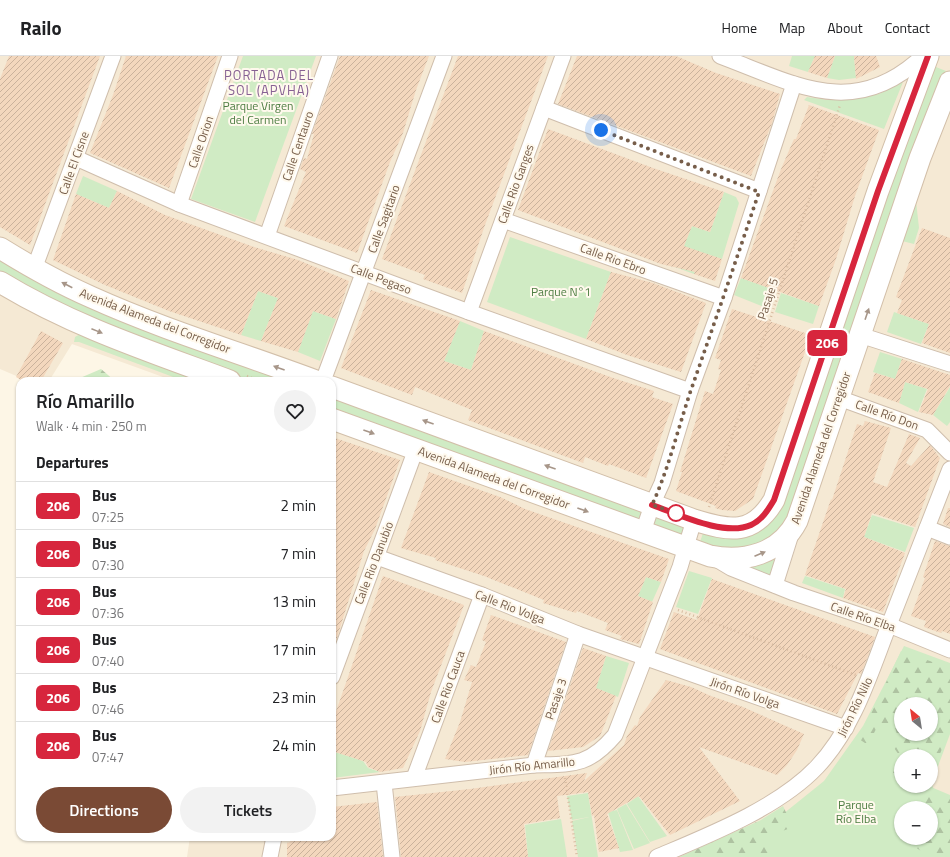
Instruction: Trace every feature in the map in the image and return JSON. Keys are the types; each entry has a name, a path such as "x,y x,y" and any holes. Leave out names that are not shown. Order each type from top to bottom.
{"main road":[{"path":"336,388 652,505 701,515 710,525 741,528 752,525 761,518 774,500 878,191 928,56"},
{"name":"Avenida Alameda del Corregidor","path":"336,419 710,556 726,560 757,556 772,548 792,530 810,487 920,158 950,82"},
{"name":"Avenida Alameda del Corregidor","path":"0,248 34,269 90,297 152,322 305,377"},
{"path":"0,282 53,311 94,330 219,377"}],"street":[{"name":"Calle El Cisne","path":"34,269 113,56"},
{"name":"Calle Orion","path":"179,204 230,56"},
{"name":"Calle Centauro","path":"267,236 330,56"},
{"name":"Calle Sagitario","path":"325,377 444,56"},
{"name":"Calle Rio Ganges","path":"469,312 563,56"},
{"path":"720,56 794,84 817,90 844,93 865,90 886,82 906,71 923,56"},
{"path":"643,532 652,505 662,483 690,391 724,298 794,84"},
{"path":"544,108 759,192"},
{"name":"Calle Pegaso","path":"76,158 179,204 469,312 690,391"},
{"name":"Calle Rio Ebro","path":"503,220 724,298"},
{"path":"860,335 950,364"},
{"name":"Calle Río Don","path":"839,398 927,430 950,452"},
{"name":"Calle Rio Danubio","path":"336,653 377,558 416,449"},
{"name":"Jirón Río Nilo","path":"657,857 734,822 780,797 817,768 832,751 846,728 869,679 950,469"},
{"name":"Jirón Río Amarillo","path":"336,788 534,765 563,764 586,760 602,751 615,735 686,548 701,515"},
{"path":"927,528 950,537"},
{"path":"775,585 792,530"},
{"name":"Calle Río Elba","path":"710,556 731,568 804,597 889,625 950,650"},
{"name":"Calle Rio Volga","path":"377,558 482,595 578,634 644,657"},
{"name":"Calle Rio Cauca","path":"414,778 482,595"},
{"name":"Pasaje 3","path":"534,765 578,634"},
{"name":"Jirón Río Volga","path":"644,657 846,728"},
{"path":"384,783 392,857"},
{"path":"270,857 273,841"}],"path":[{"name":"Pasaje 5","path":"701,515 844,93"},
{"path":"665,605 869,679"},
{"path":"563,764 577,857"}],"shaded area":[{"path":"0,56 950,56 950,835 938,818 938,801 894,801 894,810 763,857 187,857 189,841 336,841 336,377 163,377 72,344 51,377 19,377 0,369"}],"green space":[{"name":"Parque Virgen del Carmen","path":"243,56 316,56 255,222 191,199"},
{"path":"792,56 815,56 808,72 789,66"},
{"path":"835,56 854,56 856,78 839,80 827,78"},
{"path":"931,65 946,71 922,135 852,337 839,332"},
{"path":"903,82 884,129 804,100 807,97 828,100 879,94"},
{"path":"83,176 117,191 109,208 76,194"},
{"path":"724,192 736,197 739,203 722,259 703,253 694,274 675,267 692,226 710,232"},
{"path":"916,201 919,228 914,244 902,241"},
{"name":"Parque N°1","path":"510,237 611,272 586,339 487,302"},
{"path":"0,257 285,377 239,377 104,328 0,274"},
{"path":"741,278 775,290 769,309 734,295"},
{"path":"258,291 278,298 261,341 241,335"},
{"path":"781,293 819,306 813,324 775,312"},
{"path":"313,311 336,319 320,361 298,352"},
{"path":"894,312 929,324 921,344 887,332"},
{"path":"460,321 484,331 471,370 444,361"},
{"path":"82,333 198,377 173,377 79,342 74,342 75,337"},
{"path":"834,347 847,351 795,509 771,541 724,553 700,542 703,533 752,533"},
{"path":"880,352 902,359 895,379 873,372"},
{"path":"101,369 110,377 82,377"},
{"path":"905,382 927,389 918,412 899,403"},
{"path":"950,387 950,422 947,426 933,415"},
{"path":"336,397 640,509 641,514 635,521 336,413"},
{"path":"872,515 914,528 905,552 864,537"},
{"path":"658,517 683,525 683,533 680,535 654,527 655,520"},
{"path":"778,550 770,576 741,564"},
{"path":"689,571 712,578 698,614 676,607"},
{"path":"805,576 845,589 843,598 802,583"},
{"path":"646,577 661,582 652,602 638,596"},
{"name":"Parque Río Elba","path":"904,646 950,663 950,734 938,766 938,749 894,749 894,793 938,793 938,790 950,795 950,857 681,857 783,814 824,781 863,726"},
{"path":"901,651 950,668 950,729 938,759 938,749 895,749 890,742 894,737 894,741 938,741 938,697 894,697 894,724 892,718 882,731 876,729 868,745 859,739"},
{"path":"606,656 629,663 618,697 596,688"},
{"path":"336,752 363,761 368,768 380,772 336,778"},
{"path":"588,793 598,857 578,857 572,821 589,817 572,820 567,796"},
{"path":"914,793 935,793 950,798 950,857 930,857 915,847 915,845 938,845 938,801 915,801"},
{"path":"638,796 667,836 650,842 627,804"},
{"path":"626,804 650,843 634,849 617,809"},
{"path":"783,806 793,827 772,835 767,848 769,857 679,857 761,820"},
{"path":"617,810 633,850 620,852 608,812"},
{"path":"561,819 567,857 528,857 525,825"}],"building":[{"path":"9,56 100,56 30,245 0,227 0,79"},
{"path":"126,56 218,56 169,188 90,153 113,95"},
{"path":"340,56 429,56 416,90 403,133 390,162 357,253 284,226 306,172 300,169 304,158 307,159 314,134 312,134"},
{"path":"458,56 548,56 485,225 462,293 423,279 425,275 382,259"},
{"path":"577,56 676,56 716,73 780,94 772,123 751,176 558,104"},
{"path":"815,56 835,56 827,78 808,72"},
{"path":"854,56 876,56 880,67 856,79"},
{"path":"809,105 879,130 855,196 836,259 819,306 741,278 781,169 794,139 796,139"},
{"path":"548,129 653,168 724,192 710,232 692,226 684,246 722,259 715,281 694,274 695,272 661,264 518,210"},
{"path":"117,191 165,215 254,247 298,260 349,281 336,319 313,311 298,352 261,341 278,298 258,291 241,335 169,311 105,285 53,260 76,194 109,208"},
{"path":"922,228 950,238 950,353 922,343 929,324 897,313 902,300 896,297"},
{"path":"611,272 653,283 706,303 681,372 627,355 586,339"},
{"path":"371,290 460,321 444,361 471,370 484,331 613,378 654,391 652,397 673,404 646,478 585,457 583,463 468,420 472,410 415,387 412,395 341,368"},
{"path":"732,309 811,335 753,499 735,511 715,508 716,506 676,491 682,472 680,472 705,391 713,394 721,370 718,369 721,360 715,358"},
{"path":"41,331 63,343 43,377 16,377"},
{"path":"902,359 950,375 950,386 933,415 919,412 928,389 905,382 899,403 868,392 875,373 895,379"},
{"path":"865,421 891,428 873,482 887,487 909,434 920,438 906,463 911,466 930,445 940,458 915,527 872,513 864,537 905,553 883,612 843,598 846,589 805,575 857,424 863,426"},
{"path":"336,438 400,460 375,529 364,551 336,641"},
{"path":"429,472 500,497 525,509 669,559 661,582 646,577 638,596 653,602 639,644 620,639 622,636 605,630 608,623 577,611 576,613 543,603 544,600 484,576 435,560 436,558 401,548"},
{"path":"948,508 950,508 950,527 943,524"},
{"path":"935,541 950,546 950,634 942,631 941,633 924,627 926,621 911,616 925,578 923,577"},
{"path":"383,576 464,605 431,692 420,731 403,768 380,772 368,767 366,762 336,752 336,711"},
{"path":"712,579 875,637 861,674 858,673 837,714 660,649 674,612 697,620"},
{"path":"491,615 566,642 528,755 465,762 445,759 460,722 472,682 464,680 471,665 476,667 486,642 482,640"},
{"path":"583,648 606,656 596,688 616,696 600,736 583,747 548,751"},
{"path":"666,680 691,687 711,696 743,707 804,734 797,750 787,765 777,775 699,747 740,801 670,835 639,796 607,814 619,848 599,852 594,815 592,816 588,792 557,796 560,818 524,824 528,857 401,857 395,797 470,789 587,773 584,781 624,745 627,736 635,725 637,726 640,717"},
{"path":"377,802 383,857 287,857 287,843 290,841 336,841 336,807"}],"bus line":[{"name":"206","path":"652,505 710,525 727,528 741,528 752,525 761,518 774,500 878,191 928,56"}],"district":[{"name":"PORTADA DEL SOL (APVHA)","path":"269,82"}],"route":[{"path":"601,130 759,192 724,298 690,391 662,483 652,505 676,513"}]}
